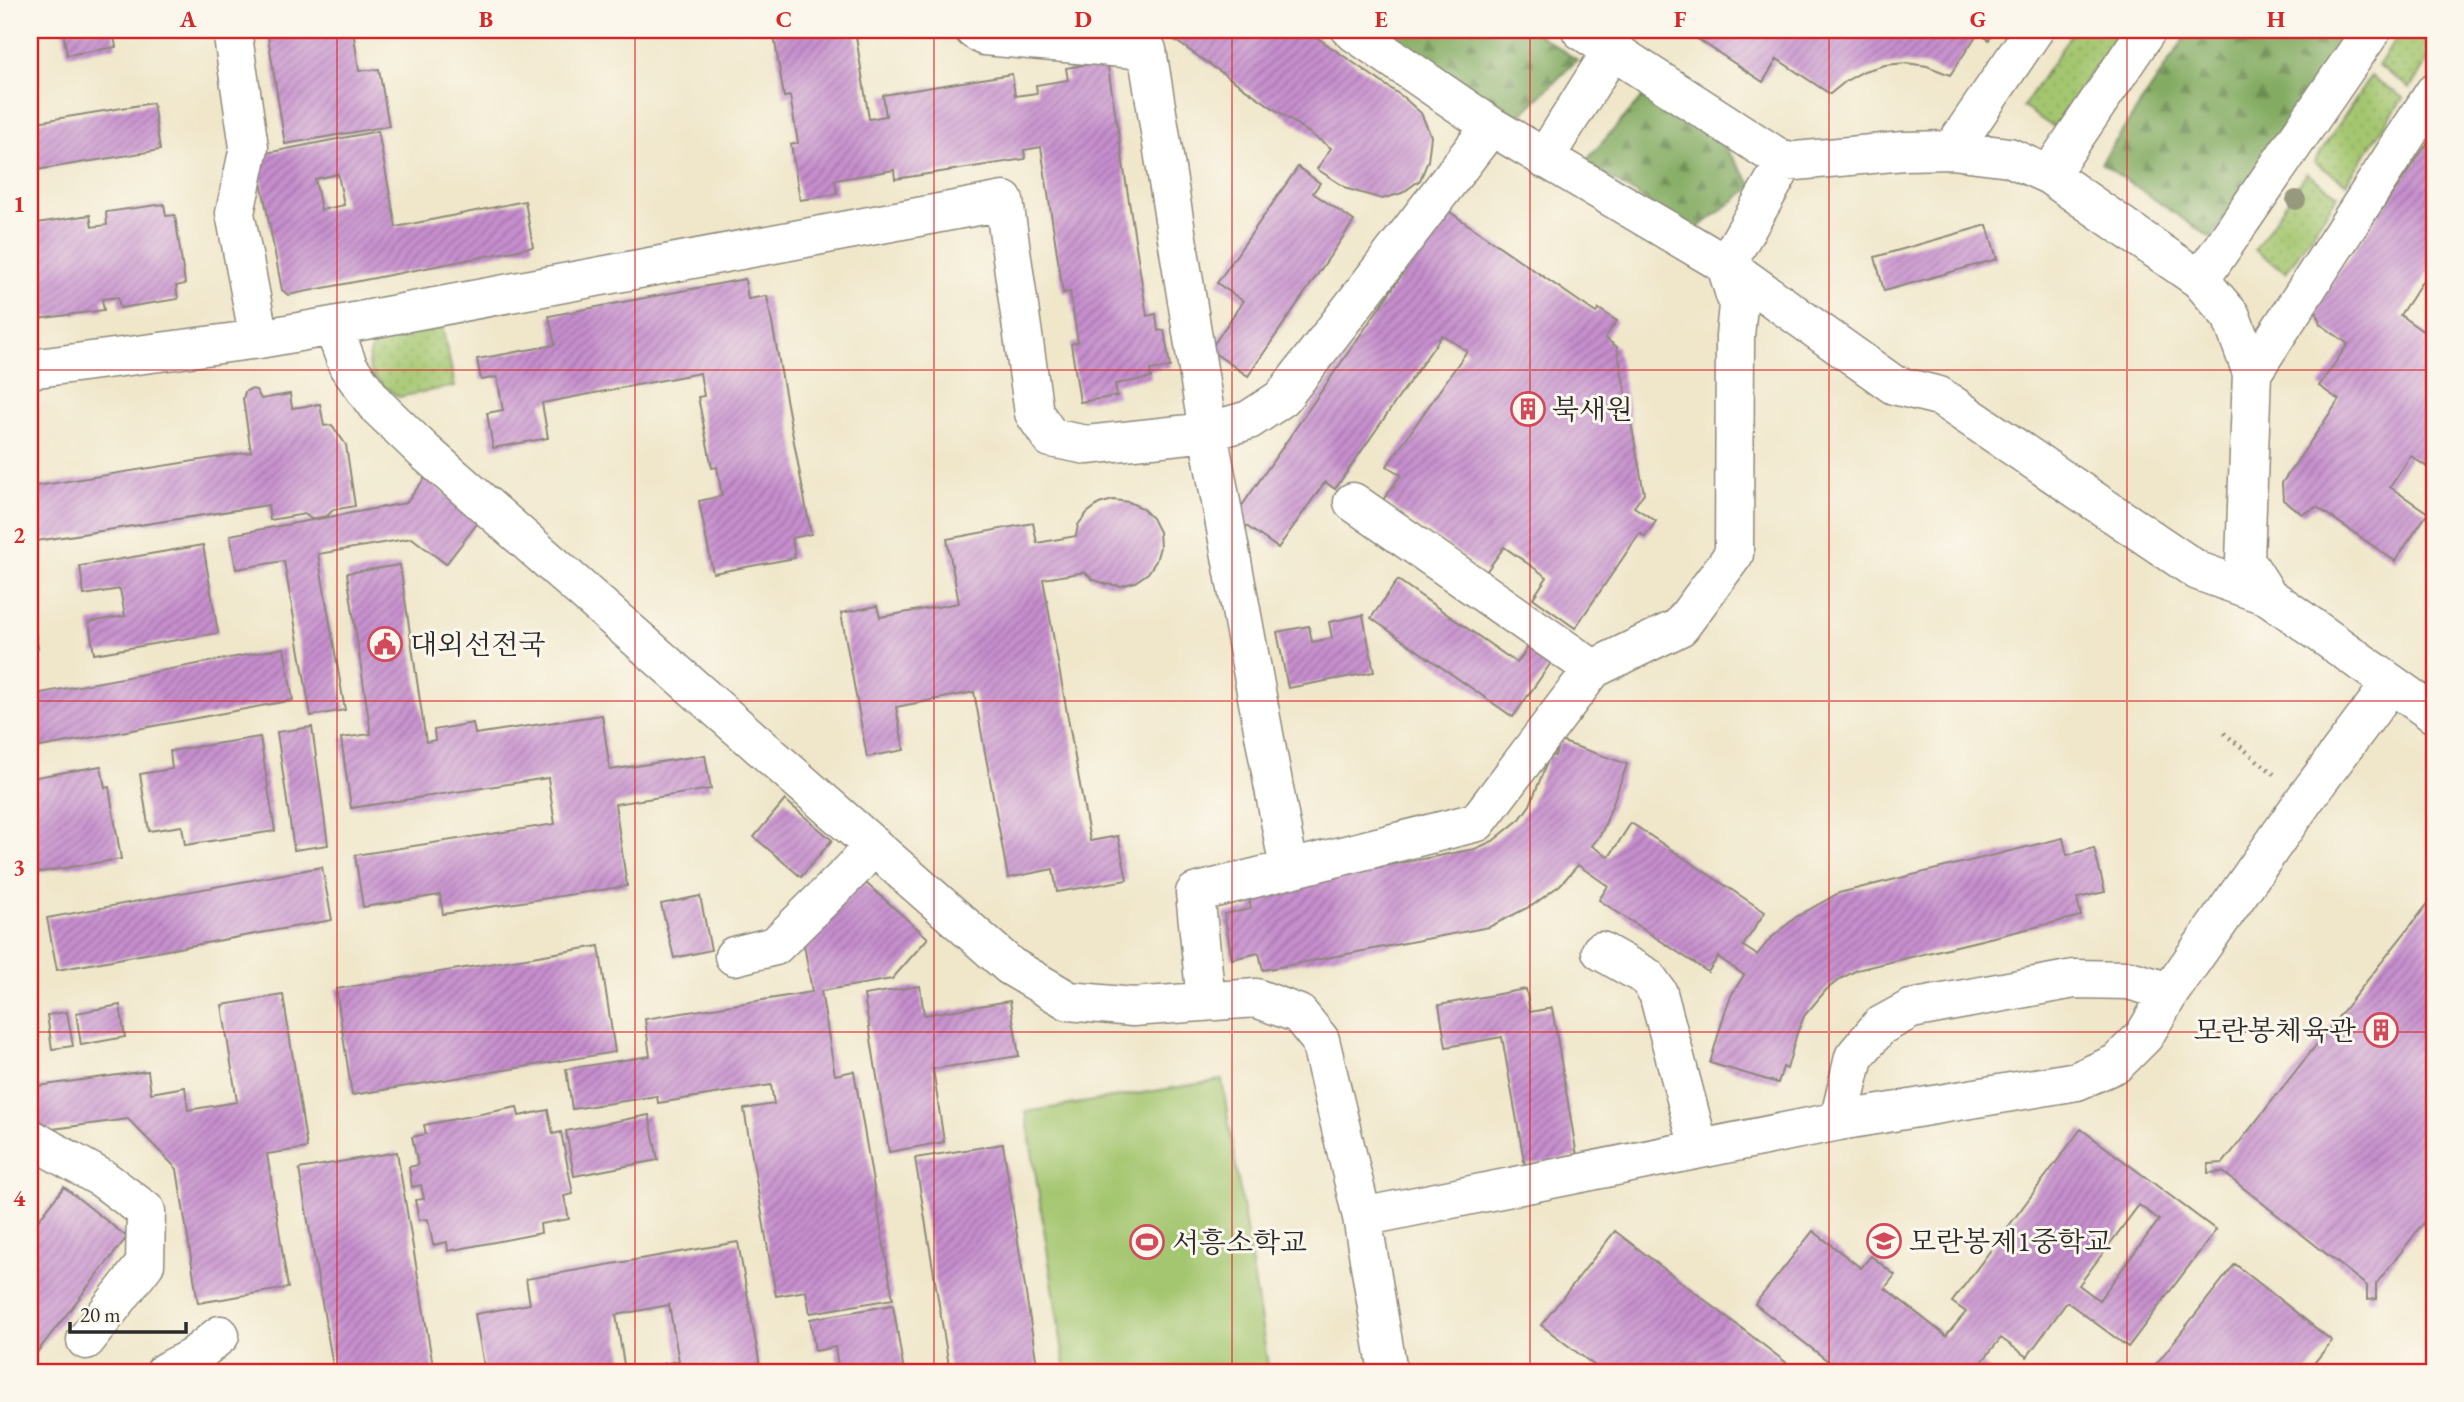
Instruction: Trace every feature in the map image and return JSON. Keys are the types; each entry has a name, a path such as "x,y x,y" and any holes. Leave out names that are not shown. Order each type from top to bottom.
{"street":[{"path":"232,30 249,147 235,213 259,339"},
{"path":"974,30 984,36 1147,50 1208,432 1289,869"},
{"path":"1351,30 1491,126 1726,265 1894,385 1939,396 2198,571 2268,596 2434,714"},
{"path":"1952,150 2034,30"},
{"path":"2049,175 2147,30"},
{"path":"2200,280 2372,30"},
{"path":"1544,159 1597,40 1785,162 1904,151 1952,150 2009,157 2049,175 2200,280 2231,316 2252,373 2245,560 2268,596"},
{"path":"2252,373 2434,93"},
{"path":"30,369 259,339 1003,201 1034,413 1051,438 1087,445 1208,432 1248,419 1282,398 1491,126"},
{"path":"1206,1001 1195,893 1476,822 1593,669 1680,627 1734,554 1735,336 1738,305 1726,265 1785,162"},
{"path":"333,326 348,366 376,405 425,452 1010,966 1069,1001 1133,1007 1256,998 1299,1014 1320,1040 1362,1217 1388,1372"},
{"path":"1353,502 1593,669"},
{"path":"1362,1217 1839,1121 2077,1081 2117,1063 2144,1036 2170,992 2305,799 2391,684"},
{"path":"734,956 775,946 853,869 873,845"},
{"path":"1601,951 1647,977 1658,993 1699,1148"},
{"path":"1839,1121 1854,1057 1880,1026 1911,1009 2074,979 2129,980 2170,992"},
{"path":"30,1138 103,1179 146,1211 145,1264 86,1340"},
{"path":"165,1372 193,1357 220,1335"}],"path":[{"path":"2224,733 2305,799"},
{"path":"2422,1372 2434,1356"}],"green space":[{"path":"1377,30 1532,30 1577,60 1517,119"},
{"path":"2074,30 2121,30 2055,128 2023,107"},
{"path":"2190,30 2351,30 2211,238 2101,163"},
{"path":"2402,30 2434,30 2434,51 2410,88 2378,66"},
{"path":"2371,76 2403,98 2346,183 2314,162"},
{"path":"1644,95 1719,139 1753,186 1694,231 1585,162"},
{"path":"2306,173 2338,195 2286,272 2255,250"},
{"path":"442,326 455,386 399,397 372,374 369,359 377,341"},
{"name":"서흥소학교","path":"1222,1080 1269,1372 1066,1372 1026,1112"}],"building":[{"path":"63,30 113,30 116,47 67,55"},
{"path":"267,30 353,30 359,71 379,69 389,126 285,144"},
{"path":"773,30 855,30 869,119 886,116 883,95 1012,74 1015,96 1037,93 1036,85 1068,80 1066,68 1107,61 1147,316 1156,314 1158,331 1164,330 1170,367 1150,370 1151,378 1115,384 1117,396 1080,402 1071,344 1078,342 1070,292 1063,293 1041,147 1024,150 1025,159 895,179 894,170 835,180 837,194 800,200 791,144 798,143 790,96 784,97"},
{"path":"1160,30 1306,30 1403,97 1421,113 1431,136 1428,161 1420,180 1402,193 1382,199 1348,189 1317,169 1331,148"},
{"path":"1684,30 1996,30 1989,40 1978,33 1950,75 1927,66 1906,63 1885,65 1864,71 1830,94 1777,59 1763,82"},
{"path":"153,103 160,150 30,171 30,123"},
{"path":"378,131 396,227 525,201 533,247 288,295 282,290 256,155","holes":["338,174 344,205 321,210 315,179"]},
{"path":"2434,134 2434,264 2400,315 2434,339 2434,456 2427,467 2411,456 2390,487 2428,513 2395,561 2317,507 2302,514 2283,500 2282,483 2339,400 2319,386 2348,344 2320,324 2315,307"},
{"path":"1298,167 1320,183 1313,193 1354,221 1248,376 1210,350 1243,301 1217,283"},
{"path":"164,204 166,216 175,215 185,284 176,286 178,299 120,308 118,297 102,299 104,310 30,320 30,224 90,215 92,227 107,225 106,212"},
{"name":"북새원","path":"1447,210 1596,313 1599,309 1617,321 1605,338 1617,347 1644,493 1634,507 1656,521 1645,537 1640,533 1575,628 1533,598 1547,577 1504,547 1486,572 1383,500 1401,475 1387,466 1467,351 1442,335 1335,489 1325,482 1278,548 1242,523 1239,510"},
{"path":"1987,225 1997,259 1884,291 1875,257"},
{"path":"745,279 748,299 767,296 811,534 792,538 795,558 713,573 699,501 722,496 717,467 712,468 698,397 704,396 700,373 542,403 548,438 493,448 487,413 503,410 497,377 481,380 477,359 555,345 549,316"},
{"path":"256,390 261,399 290,394 292,408 320,404 324,426 332,425 346,445 355,506 333,510 327,516 311,519 305,514 270,520 268,505 30,542 30,487 251,452 243,399 245,392"},
{"path":"425,478 480,520 446,564 412,538 318,554 345,710 311,716 284,561 236,569 230,535 406,503"},
{"path":"1113,500 1129,502 1142,508 1152,518 1159,532 1160,547 1156,561 1148,573 1135,582 1121,586 1092,579 1085,572 1043,579 1090,841 1118,836 1127,880 1057,892 1053,869 1008,878 974,692 896,707 904,750 867,757 841,613 877,606 880,617 959,603 947,539 1033,523 1037,543 1076,536 1078,525 1087,513 1099,504"},
{"path":"203,545 218,633 94,654 89,622 125,616 120,589 84,595 80,566"},
{"path":"400,565 426,742 435,740 434,730 473,723 475,734 602,715 610,770 705,755 711,789 615,804 627,886 443,914 440,895 363,907 355,855 555,824 548,778 351,808 341,738 371,734 347,573"},
{"path":"1398,580 1517,663 1532,641 1555,657 1513,717 1371,618"},
{"path":"30,605 38,648 30,649"},
{"path":"1363,615 1374,672 1288,688 1277,632 1309,626 1312,642 1332,638 1329,622"},
{"path":"284,648 293,700 30,749 30,695"},
{"path":"312,727 328,845 294,850 277,732"},
{"path":"260,737 275,831 185,845 182,826 149,831 140,774 172,769 170,751"},
{"path":"1560,741 1627,764 1602,832 1592,846 1609,857 1631,823 1765,912 1743,946 1757,955 1770,939 1796,917 1839,893 2063,838 2067,855 2094,848 2105,892 2077,898 2081,916 1857,970 1840,979 1826,990 1804,1016 1787,1069 1783,1067 1778,1083 1710,1063 1725,1012 1744,975 1718,957 1708,972 1599,900 1608,886 1578,865 1560,885 1533,905 1489,927 1263,970 1259,953 1232,959 1224,914 1251,909 1248,892 1475,849 1493,841 1520,819 1530,805 1550,755 1555,756"},
{"path":"101,766 105,788 109,787 121,859 34,873 30,845 30,778"},
{"path":"785,800 832,840 801,877 754,837"},
{"path":"322,867 332,920 57,970 47,918"},
{"path":"858,876 928,938 892,979 821,991 835,1075 854,1071 893,1299 810,1313 806,1291 776,1296 744,1109 774,1104 771,1085 658,1103 657,1096 572,1109 566,1069 650,1056 645,1019 812,992 803,938"},
{"path":"700,896 711,950 674,958 661,904"},
{"name":"모란봉체육관","path":"2434,896 2434,1210 2376,1284 2376,1299 2367,1300 2367,1286 2223,1172 2208,1173 2208,1164 2223,1163"},
{"path":"599,946 615,1052 352,1095 336,989"},
{"path":"920,986 924,1015 1010,1001 1019,1056 933,1069 944,1142 889,1152 864,995"},
{"path":"1526,989 1530,1012 1552,1008 1577,1156 1525,1166 1502,1037 1446,1047 1439,1005"},
{"path":"283,995 307,1148 267,1154 288,1288 198,1303 177,1169 128,1119 30,1132 30,1087 148,1071 151,1093 185,1087 188,1110 237,1102 222,1005"},
{"path":"120,1005 125,1037 81,1045 76,1013"},
{"path":"67,1012 73,1046 52,1049 47,1015"},
{"path":"517,1107 519,1116 548,1110 553,1134 561,1132 573,1194 564,1196 569,1219 540,1224 541,1233 448,1251 447,1242 433,1245 428,1219 419,1220 415,1200 424,1199 421,1185 412,1187 409,1167 418,1165 412,1137 426,1134 424,1125"},
{"path":"649,1115 658,1160 574,1176 566,1131"},
{"path":"2081,1129 2216,1230 2128,1347 2067,1302 2027,1357 2001,1338 1981,1363 1992,1372 1842,1372 1755,1304 1813,1231 1861,1268 1871,1256 1895,1275 1885,1288 1946,1336 1966,1312 1952,1302","holes":["2139,1205 2159,1220 2099,1300 2079,1285"]},
{"path":"1003,1144 1038,1372 950,1372 915,1158"},
{"path":"397,1152 434,1372 334,1372 299,1169"},
{"path":"64,1187 127,1237 30,1361 30,1231"},
{"path":"1615,1231 1788,1364 1781,1372 1603,1372 1541,1325"},
{"path":"738,1242 761,1372 485,1372 475,1314 530,1304 526,1279","holes":["669,1305 679,1361 625,1371 616,1315"]},
{"path":"2235,1264 2332,1341 2307,1372 2150,1372"},
{"path":"893,1305 904,1372 839,1372 835,1347 815,1351 810,1319"}],"place":[{"name":"북새원","path":"1528,409"},
{"name":"대외선전국","path":"385,644"},
{"name":"모란봉체육관","path":"2381,1030"},
{"name":"모란봉제1중학교","path":"1884,1241"},
{"name":"서흥소학교","path":"1147,1242"}]}
